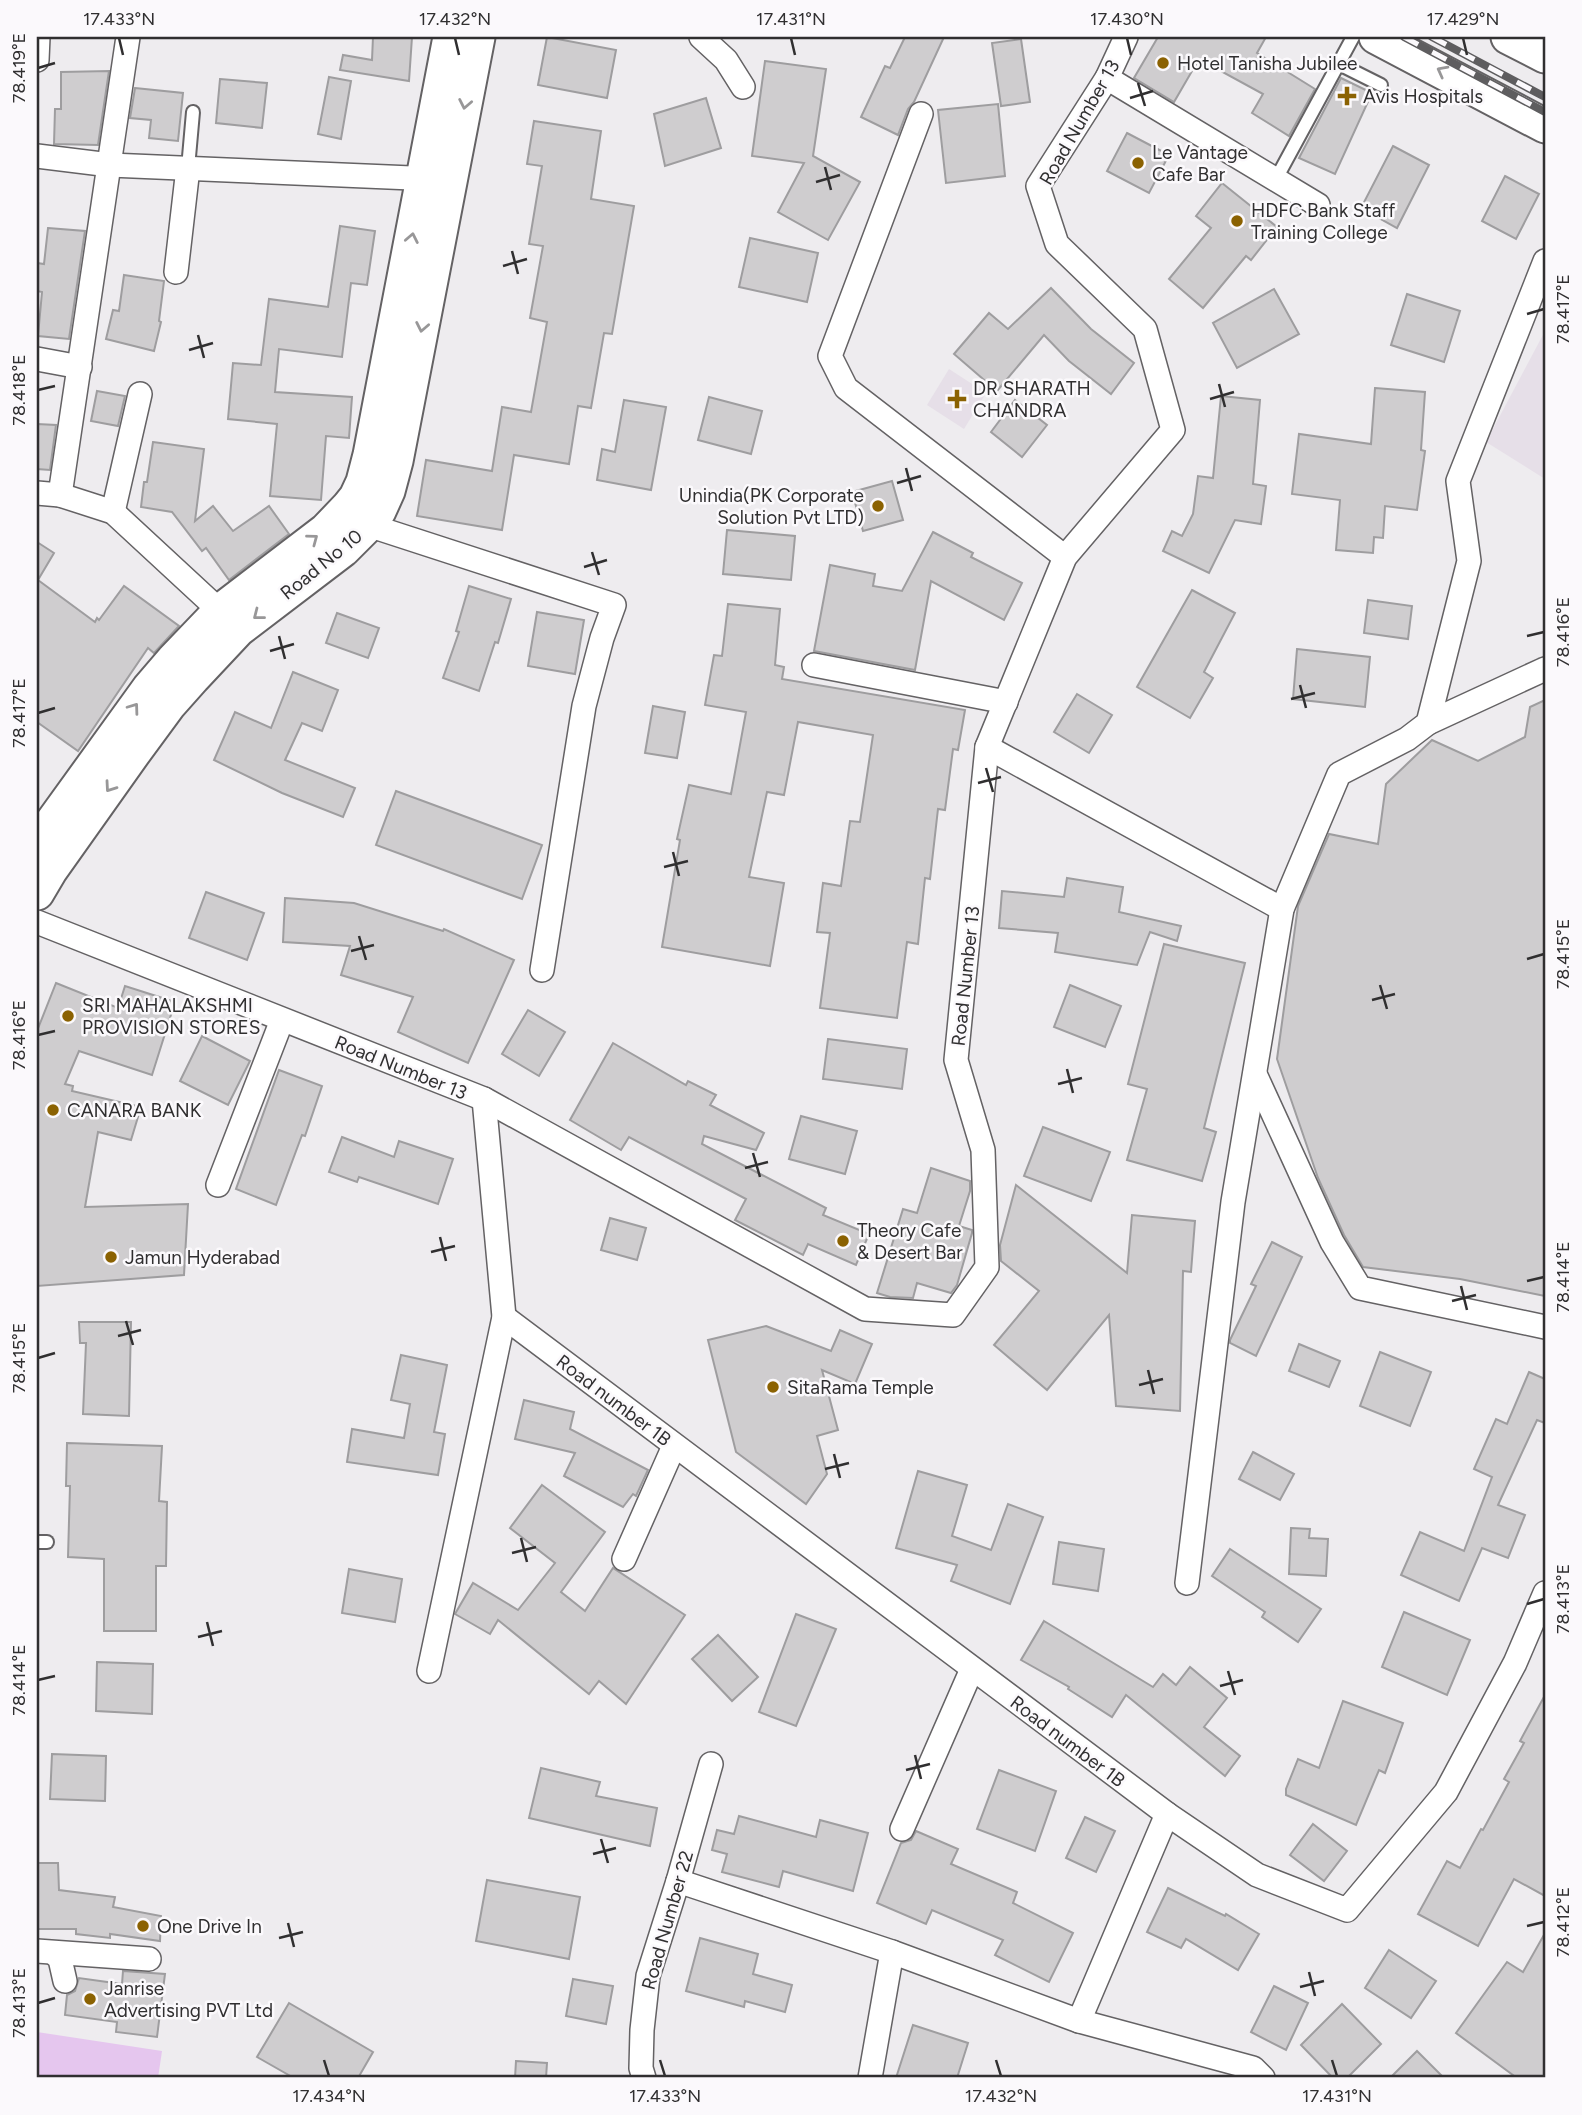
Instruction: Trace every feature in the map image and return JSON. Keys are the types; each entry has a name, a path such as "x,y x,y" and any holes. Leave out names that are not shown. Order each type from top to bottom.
{"main road":[{"name":"Road No 10","path":"37,894 50,871 140,744 193,678 238,631 343,550 379,511 396,461 437,179 450,37"},
{"name":"Road No 10","path":"37,843 149,688 220,611 326,530 356,497 370,455 437,179 478,37"},
{"path":"1376,37 1545,126"},
{"path":"1508,37 1545,56"}],"street":[{"path":"37,60 38,37"},
{"path":"60,495 128,37"},
{"path":"701,37 726,60 743,87"},
{"name":"Road Number 13","path":"37,922 484,1099 865,1309 953,1315 987,1267 983,1150 956,1060 987,747 1065,558 1173,430 1145,329 1057,244 1038,186 1107,78 1126,37"},
{"path":"1107,78 1318,205"},
{"path":"921,114 830,356 846,388 1065,558"},
{"path":"37,156 110,165 437,179"},
{"path":"176,272 188,168"},
{"path":"1428,723 1469,561 1458,481 1545,261"},
{"path":"37,359 80,367"},
{"path":"113,512 140,394"},
{"path":"37,493 60,495 113,512 220,611"},
{"path":"368,525 614,605 602,638 584,706 542,970"},
{"path":"814,665 1006,702"},
{"path":"1187,1583 1233,1202 1282,909 1339,774 1407,739 1428,723 1545,669"},
{"path":"987,747 1282,909"},
{"path":"218,1185 282,1020"},
{"path":"1255,1074 1332,1242 1360,1288 1545,1327"},
{"path":"429,1671 504,1317 484,1099"},
{"name":"Road number 1B","path":"504,1317 1167,1814 1257,1875 1347,1910 1446,1793 1515,1664 1545,1593"},
{"path":"624,1559 674,1446"},
{"path":"902,1829 972,1669"},
{"name":"Road Number 22","path":"644,2078 641,2068 642,2030 648,1976 711,1764"},
{"path":"1079,2021 1167,1814"},
{"path":"678,1881 892,1952 1079,2021 1253,2068 1263,2078"},
{"path":"46,1952 149,1959"},
{"path":"46,1952 60,1959 65,1981"},
{"path":"870,2078 892,1952"}],"lane":[{"path":"1276,179 1353,37"},
{"path":"1339,64 1381,85"},
{"path":"188,168 193,112"}],"shaded area":[{"path":"1545,331 1545,479 1486,442"},
{"name":"DR SHARATH CHANDRA","path":"949,369 986,393 964,429 927,405"},
{"path":"37,2032 162,2051 158,2078 37,2078"}],"building":[{"path":"373,37 412,37 409,81 340,70 343,55 372,60"},
{"path":"547,37 616,50 607,98 538,85"},
{"path":"905,37 944,37 898,135 861,117 885,66 890,68"},
{"path":"1158,37 1266,37 1257,53 1315,89 1289,136 1252,113 1263,94 1199,59 1174,102 1134,78"},
{"path":"1021,39 1030,102 1001,106 992,43"},
{"path":"765,61 826,69 813,156 860,182 828,240 778,212 804,163 752,156"},
{"path":"109,71 98,145 54,144 55,109 61,109 61,72"},
{"path":"329,77 351,81 341,139 318,134"},
{"path":"1341,78 1372,93 1335,174 1299,158"},
{"path":"220,79 267,83 262,128 216,123"},
{"path":"135,88 183,93 178,141 149,138 151,120 130,118"},
{"path":"706,98 721,148 665,166 654,114"},
{"path":"998,104 1005,176 946,183 938,110"},
{"path":"534,121 601,131 591,199 634,206 612,334 604,333 591,408 578,406 569,464 514,455 502,530 417,516 426,460 492,471 502,407 531,412 547,322 530,318 543,246 529,244 542,166 527,164"},
{"name":"Le Vantage Cafe Bar","path":"1127,133 1169,155 1149,193 1107,171"},
{"path":"1393,146 1429,165 1397,228 1361,208"},
{"path":"1505,176 1539,194 1516,239 1482,221"},
{"path":"1222,183 1277,227 1251,260 1246,256 1203,308 1169,279 1211,228 1196,216"},
{"path":"340,226 375,231 367,285 351,283 342,357 279,349 275,392 352,397 349,438 326,436 321,500 270,496 277,424 228,419 233,363 261,365 269,299 328,307"},
{"path":"48,228 85,231 69,339 38,336 42,292 37,291 37,263 44,264"},
{"path":"750,238 818,253 807,302 739,287"},
{"path":"124,275 164,281 161,322 154,351 106,339 113,310 119,311"},
{"path":"1051,288 1091,329 1134,363 1111,394 1069,361 1044,335 997,391 954,354 989,313 1008,329"},
{"path":"1274,289 1299,334 1237,368 1213,323"},
{"path":"1407,294 1460,311 1444,362 1391,345"},
{"path":"1375,388 1425,392 1421,450 1425,451 1417,510 1385,506 1383,538 1374,537 1373,553 1336,550 1340,500 1292,494 1299,434 1371,444"},
{"path":"97,391 125,396 118,426 91,421"},
{"path":"1221,396 1260,400 1253,484 1266,486 1261,524 1235,520 1209,573 1163,551 1172,531 1182,536 1193,514 1198,476 1213,478"},
{"path":"709,397 762,411 751,454 698,440"},
{"path":"624,400 666,407 651,490 597,480 602,449 615,452"},
{"path":"1015,400 1047,425 1022,457 991,432"},
{"path":"37,424 56,425 50,470 37,469"},
{"path":"153,442 204,449 195,521 213,506 233,531 269,506 289,534 229,580 206,548 202,551 172,512 141,507"},
{"name":"Unindia(PK Corporate Solution Pvt LTD)","path":"892,481 903,520 863,531 852,492"},
{"path":"727,530 795,536 791,580 723,574"},
{"path":"933,532 973,553 971,557 1022,583 1004,620 931,581 915,670 814,651 830,565 875,574 873,586 902,591"},
{"path":"37,542 54,553 38,580 95,622 124,586 179,626 154,653 148,648 78,751 37,722"},
{"path":"469,586 511,599 498,643 495,642 479,691 443,678 459,632 456,631"},
{"path":"1192,590 1235,613 1204,672 1213,678 1190,718 1137,687"},
{"path":"1368,600 1412,606 1408,639 1364,633"},
{"path":"728,604 780,609 775,665 784,667 782,679 965,710 958,750 953,749 945,810 938,809 930,879 925,878 918,944 907,942 897,1018 820,1008 830,933 817,932 823,883 841,886 850,821 860,822 873,735 798,722 784,795 767,792 749,877 784,883 770,966 662,947 680,840 677,839 689,785 731,794 746,712 705,705 714,655 722,656"},
{"path":"537,612 584,620 575,674 528,666"},
{"path":"337,613 379,628 368,658 326,643"},
{"path":"1297,649 1370,657 1365,707 1293,699"},
{"path":"293,672 338,690 322,731 302,723 285,760 355,788 343,817 282,793 214,760 235,712 271,728"},
{"path":"1077,694 1112,715 1089,753 1054,732"},
{"path":"1545,700 1545,1296 1460,1279 1363,1267 1344,1235 1318,1178 1277,1059 1298,906 1329,834 1378,844 1386,784 1432,740 1478,761 1525,737 1530,707"},
{"path":"653,706 685,712 677,758 645,753"},
{"path":"396,791 542,845 522,899 376,845"},
{"path":"1067,878 1123,887 1119,912 1181,926 1177,941 1150,932 1137,965 1055,952 1058,933 999,928 1002,891 1064,897"},
{"path":"206,892 264,913 247,960 189,938"},
{"path":"285,898 354,903 443,931 444,929 514,960 468,1063 398,1032 413,997 341,975 350,946 283,942"},
{"path":"1164,944 1245,963 1204,1128 1216,1132 1202,1181 1127,1160 1147,1089 1128,1084"},
{"path":"56,983 118,1008 125,986 175,1002 152,1075 79,1051 65,1084 73,1086 72,1091 141,1107 131,1140 98,1132 85,1207 188,1204 184,1275 37,1286 37,1031"},
{"path":"1070,985 1121,1006 1105,1047 1054,1027"},
{"path":"528,1010 565,1032 539,1076 502,1054"},
{"path":"202,1036 250,1061 228,1105 180,1081"},
{"path":"828,1039 907,1049 902,1089 823,1079"},
{"path":"613,1043 686,1085 688,1081 716,1095 710,1105 764,1133 756,1150 704,1136 702,1144 826,1208 823,1215 869,1234 856,1265 808,1244 803,1255 735,1220 746,1199 629,1137 621,1150 570,1120"},
{"path":"279,1070 322,1086 305,1136 302,1135 276,1205 236,1189"},
{"path":"801,1116 857,1131 845,1174 789,1159"},
{"path":"1043,1127 1110,1152 1091,1201 1024,1176"},
{"path":"342,1137 394,1157 399,1141 453,1159 438,1204 359,1177 357,1182 329,1172"},
{"path":"931,1168 970,1181 970,1191 959,1226 972,1230 972,1233 957,1285 951,1293 917,1283 913,1298 890,1297 877,1293 903,1209 917,1213"},
{"path":"1016,1185 1127,1273 1132,1215 1195,1221 1191,1272 1183,1271 1180,1411 1116,1406 1109,1315 1047,1390 994,1345 1039,1291 1001,1261 1000,1245"},
{"path":"610,1218 646,1228 637,1260 601,1250"},
{"path":"1272,1242 1302,1257 1256,1356 1230,1343 1230,1340 1256,1286 1251,1284"},
{"path":"79,1322 131,1322 129,1416 83,1414 86,1343 80,1343"},
{"name":"SitaRama Temple","path":"766,1326 831,1351 840,1330 872,1344 855,1384 822,1370 838,1430 817,1436 827,1474 806,1504 736,1452 708,1340"},
{"path":"1299,1344 1340,1361 1329,1387 1289,1371"},
{"path":"1380,1352 1431,1372 1410,1426 1360,1406"},
{"path":"401,1355 447,1365 434,1432 445,1434 438,1475 347,1462 352,1429 404,1438 410,1404 391,1400"},
{"path":"1529,1372 1545,1379 1545,1423 1537,1420 1498,1505 1525,1515 1508,1558 1482,1548 1459,1601 1401,1575 1420,1532 1464,1551 1492,1477 1474,1469 1496,1419 1507,1424"},
{"path":"524,1400 574,1412 570,1429 648,1470 636,1496 633,1494 623,1507 564,1476 575,1453 515,1439"},
{"path":"67,1443 162,1446 159,1501 167,1502 166,1566 156,1566 156,1631 104,1631 104,1559 68,1557 70,1486 66,1486"},
{"path":"1253,1452 1294,1474 1280,1500 1239,1479"},
{"path":"918,1471 967,1485 952,1536 991,1550 1008,1504 1043,1517 1010,1604 951,1581 957,1565 896,1548"},
{"path":"542,1485 605,1532 561,1592 585,1611 613,1568 685,1615 626,1704 599,1681 589,1694 498,1620 490,1634 455,1614 473,1583 518,1610 555,1563 510,1528"},
{"path":"1291,1528 1310,1529 1309,1538 1328,1539 1326,1576 1289,1574"},
{"path":"1059,1542 1104,1549 1098,1591 1053,1584"},
{"path":"1230,1549 1321,1609 1298,1642 1262,1617 1265,1612 1212,1576"},
{"path":"349,1569 402,1579 395,1622 342,1613"},
{"path":"1404,1612 1470,1640 1447,1695 1382,1667"},
{"path":"796,1614 836,1629 796,1726 759,1712"},
{"path":"1044,1621 1153,1687 1163,1674 1176,1685 1190,1667 1227,1698 1204,1727 1240,1756 1225,1776 1126,1695 1112,1717 1068,1689 1069,1687 1021,1660"},
{"path":"718,1635 758,1677 732,1701 692,1659"},
{"path":"97,1662 153,1664 152,1714 96,1711"},
{"path":"1545,1695 1545,1896 1514,1879 1478,1946 1418,1914 1447,1861 1460,1868 1481,1829 1483,1830 1509,1782 1504,1779 1524,1743 1520,1741"},
{"path":"1343,1701 1403,1723 1385,1773 1379,1770 1356,1825 1286,1795 1298,1759 1319,1768"},
{"path":"52,1754 106,1756 105,1801 50,1799"},
{"path":"541,1768 600,1782 596,1796 657,1808 650,1846 529,1818"},
{"path":"999,1770 1056,1791 1035,1851 977,1829"},
{"path":"739,1816 816,1837 820,1820 868,1833 853,1891 783,1871 779,1887 722,1872 727,1854 712,1850 717,1830 734,1834"},
{"path":"1085,1817 1115,1831 1096,1872 1066,1858"},
{"path":"1313,1824 1347,1851 1324,1881 1290,1855"},
{"path":"916,1831 958,1849 951,1864 1017,1892 1013,1903 1073,1933 1049,1982 995,1955 1003,1940 932,1910 926,1924 877,1903 901,1843 911,1840"},
{"path":"37,1863 58,1863 59,1890 115,1897 113,1907 161,1916 160,1941 110,1934 110,1938 76,1934 76,1929 37,1929"},
{"path":"487,1880 580,1897 569,1959 476,1941"},
{"path":"1168,1888 1225,1916 1226,1914 1259,1934 1238,1970 1186,1939 1181,1948 1147,1932"},
{"path":"1545,1933 1545,2078 1517,2078 1456,2033 1507,1962 1523,1972"},
{"path":"700,1938 758,1954 753,1974 792,1985 785,2012 745,2001 744,2007 686,1991"},
{"path":"1389,1950 1436,1981 1411,2018 1365,1988"},
{"path":"123,1971 165,1974 157,2037 116,2032 117,2022 65,2015 67,1995 75,1991 79,1978 122,1984"},
{"path":"573,1979 613,1986 606,2024 566,2016"},
{"path":"1274,1986 1308,2003 1286,2050 1251,2032"},
{"path":"289,2003 373,2052 358,2078 294,2078 257,2057"},
{"path":"1342,2004 1381,2044 1347,2078 1333,2078 1301,2045"},
{"path":"913,2025 968,2043 957,2078 896,2078"},
{"path":"1417,2051 1444,2078 1390,2078"},
{"path":"516,2061 547,2063 546,2078 515,2078"}],"railway":[{"path":"1404,37 1545,112"},
{"path":"1432,37 1545,97"}],"place":[{"name":"Hotel Tanisha Jubilee","path":"1163,63"},
{"name":"Avis Hospitals","path":"1347,96"},
{"name":"Le Vantage Cafe Bar","path":"1138,163"},
{"name":"HDFC Bank Staff Training College","path":"1237,221"},
{"name":"DR SHARATH CHANDRA","path":"957,399"},
{"name":"Unindia(PK Corporate Solution Pvt LTD)","path":"878,506"},
{"name":"SRI MAHALAKSHMI PROVISION STORES","path":"68,1016"},
{"name":"CANARA BANK","path":"53,1110"},
{"name":"Theory Cafe & Desert Bar","path":"843,1241"},
{"name":"Jamun Hyderabad","path":"111,1257"},
{"name":"SitaRama Temple","path":"773,1387"},
{"name":"One Drive In","path":"143,1926"},
{"name":"Janrise Advertising PVT Ltd","path":"90,1999"}]}
